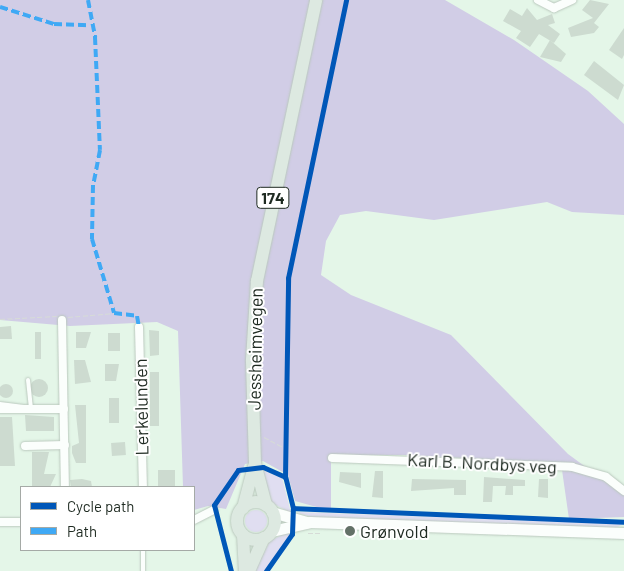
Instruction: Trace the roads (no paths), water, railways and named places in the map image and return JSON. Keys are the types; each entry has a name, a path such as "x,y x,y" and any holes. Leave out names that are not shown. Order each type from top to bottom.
{"main road":[{"name":"Jessheimvegen","path":"269,509 255,464 252,360 256,281 316,0"},
{"name":"Jessheimvegen","path":"243,508 255,464"},
{"path":"243,508 254,502 269,509 310,522 624,533"},
{"name":"174","path":"243,508 237,522 243,535 247,571"},
{"name":"174","path":"247,571 268,535 269,509"},
{"path":"243,535 268,535 310,522"}],"street":[{"path":"538,0 554,8 572,0"},
{"path":"62,320 65,486"},
{"name":"Lerkelunden","path":"140,327 143,486"},
{"path":"0,409 64,409"},
{"path":"25,446 65,444"},
{"name":"Karl B. Nordbys veg","path":"332,458 572,467 606,477 624,491"},
{"path":"195,520 214,510"},
{"path":"0,522 20,522"}],"lane":[{"path":"0,404 29,409 28,380"},
{"path":"143,551 143,571"}],"place":[{"name":"Grønvold","path":"350,531"}]}
